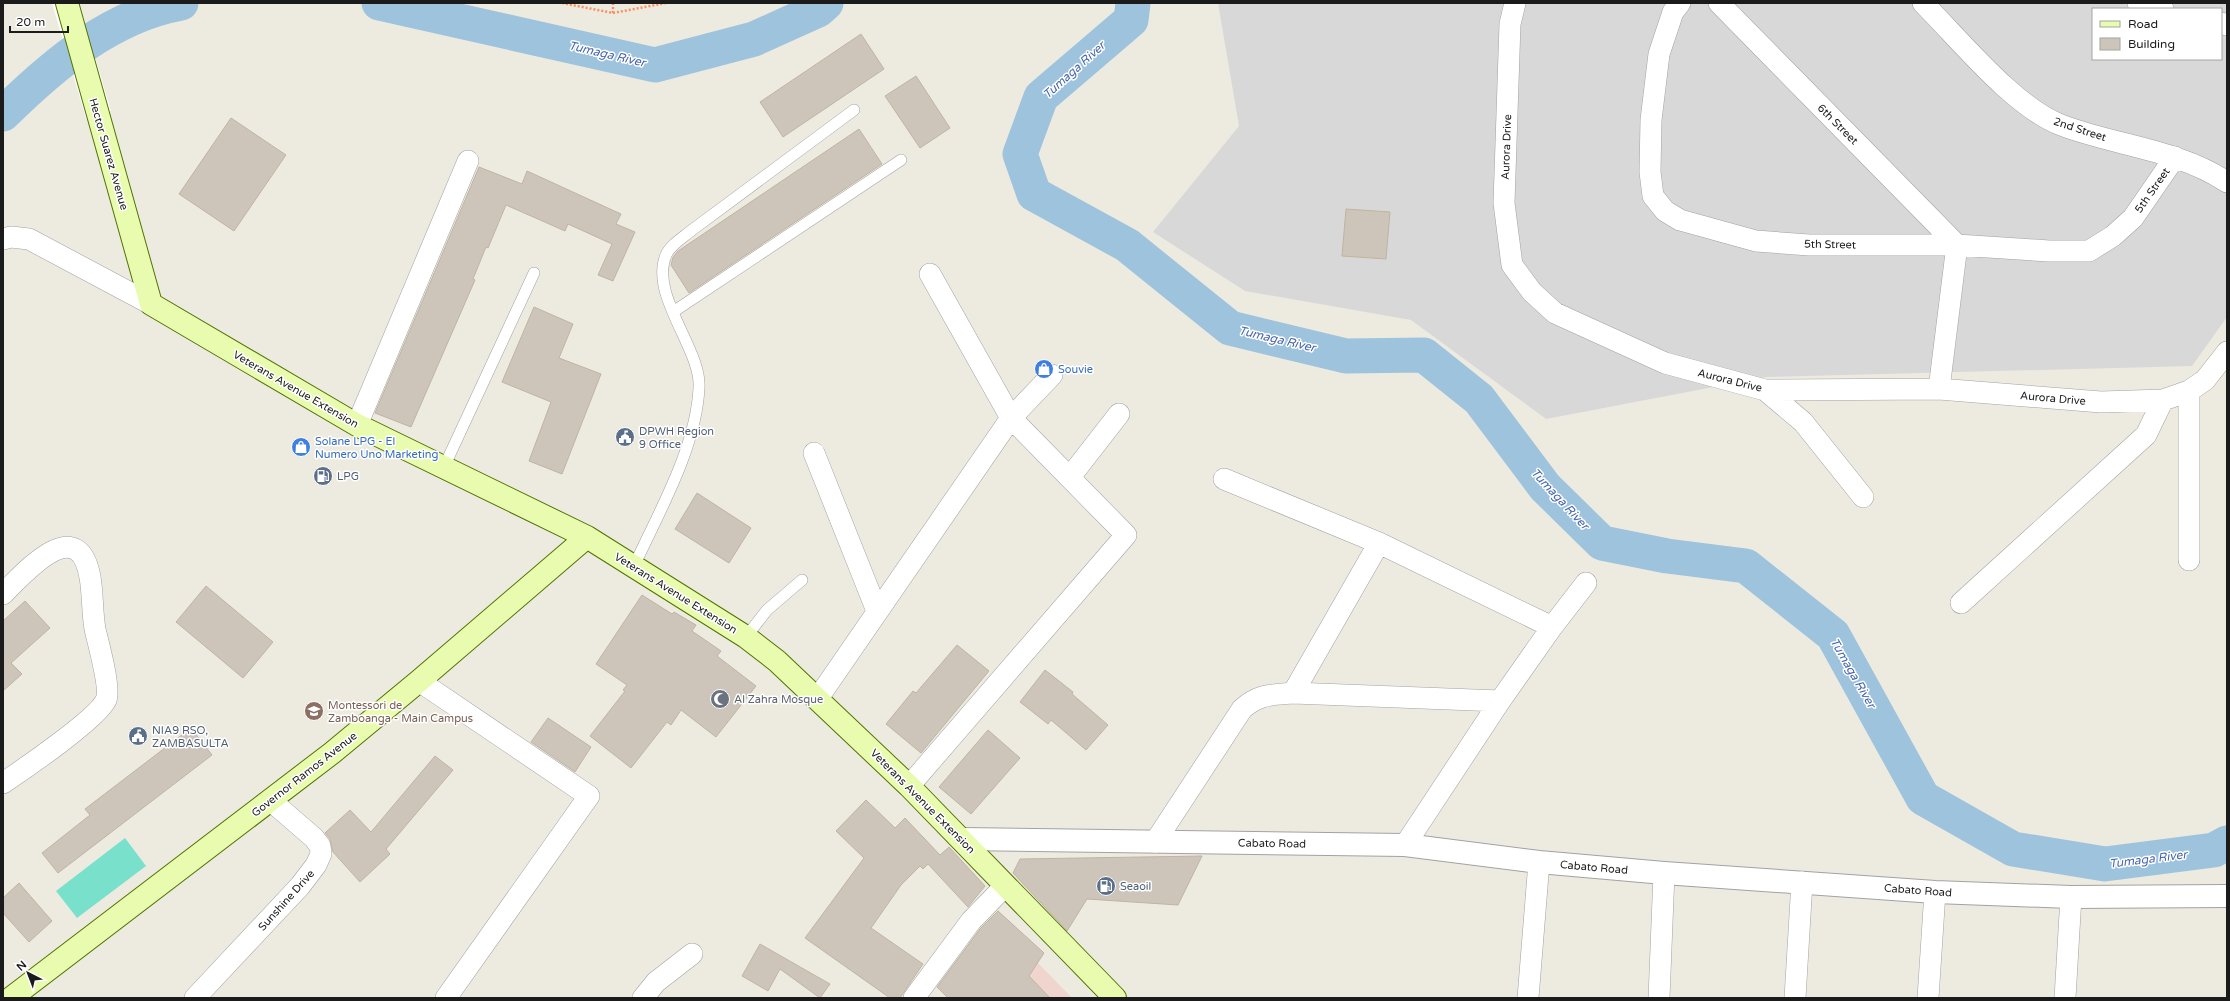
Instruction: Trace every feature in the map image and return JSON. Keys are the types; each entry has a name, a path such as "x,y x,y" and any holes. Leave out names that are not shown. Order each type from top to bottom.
{"main road":[{"name":"Hector Suarez Avenue","path":"67,3 151,304"},
{"name":"Veterans Avenue Extension","path":"151,304 357,425 587,536 746,637 777,661 818,698 909,786 1115,998"},
{"name":"Governor Ramos Avenue","path":"11,998 270,800 419,681 587,536"}],"street":[{"name":"Aurora Drive","path":"1515,3 1510,24 1504,203 1512,265 1532,292 1555,314 1665,363 1765,390 1939,389 2101,402 2163,400 2189,391 2205,380 2227,352"},
{"name":"5th Street","path":"1680,3 1673,12 1660,54 1651,120 1650,172 1653,196 1665,211 1680,220 1756,241 1809,245 1958,245 2049,251 2089,251 2113,236 2133,218 2175,157"},
{"name":"6th Street","path":"1719,3 1958,245"},
{"name":"2nd Street","path":"1923,3 2024,105 2061,125 2175,157 2203,168 2227,182"},
{"path":"2138,3 2159,8"},
{"path":"357,425 468,162"},
{"path":"3,240 11,237 29,239 151,304"},
{"path":"1939,389 1958,245"},
{"path":"909,786 1126,535 1011,418 930,274"},
{"path":"818,698 1011,418 1052,375"},
{"path":"1765,390 1803,422 1863,497"},
{"path":"2189,391 2189,560"},
{"path":"1962,603 2146,435 2163,400"},
{"path":"1070,477 1119,414"},
{"path":"814,453 877,612"},
{"path":"1224,479 1379,543 1552,627"},
{"path":"1293,693 1379,543"},
{"path":"3,594 41,557 56,549 67,547 76,551 84,561 90,576 95,627 107,686 107,698 102,708 3,784"},
{"path":"1405,845 1500,701 1552,627 1586,583"},
{"path":"419,681 589,796 446,998"},
{"path":"1155,842 1242,709 1253,699 1264,695 1293,693 1500,701"},
{"name":"Sunshine Drive","path":"195,998 300,886 316,865 321,854 320,846 314,838 270,800"},
{"name":"Cabato Road","path":"962,839 1405,845 1539,862 1664,873 1935,892 2071,897 2227,896"},
{"path":"1528,998 1539,862"},
{"path":"1659,998 1664,873"},
{"path":"1795,998 1802,882"},
{"path":"914,998 971,921 1005,886"},
{"path":"1928,998 1935,892"},
{"path":"2065,998 2071,897"},
{"path":"642,998 656,982 692,954"}],"lane":[{"path":"634,566 685,454 695,415 700,387 694,362 673,312 664,279 666,256 670,249 692,230 854,110"},
{"path":"673,312 901,160"},
{"path":"444,467 534,273"},
{"path":"746,637 767,610 802,580"}],"path":[{"path":"562,3 613,13 666,3"},
{"path":"613,3 613,13"}],"shaded area":[{"path":"1218,3 2227,3 2227,317 2192,366 1766,377 1546,419 1411,320 1245,291 1153,232 1239,126"},
{"path":"125,838 146,866 77,918 56,891"},
{"path":"1037,962 1072,998 1016,998"}],"pier":[{"path":"52,3 79,3 111,111 86,118"}],"building":[{"path":"861,34 884,69 783,137 760,102"},
{"path":"916,76 950,128 920,148 885,96"},
{"path":"231,118 286,155 234,231 179,194"},
{"path":"859,129 882,164 689,293 671,265 673,257 678,251"},
{"path":"479,167 522,184 527,171 621,214 616,224 635,232 613,281 598,275 612,244 568,224 565,231 506,205 488,248 486,247 473,279 475,280 411,427 375,413"},
{"path":"1346,209 1390,212 1386,259 1342,256"},
{"path":"534,307 573,324 559,358 601,374 562,474 529,461 551,402 502,382"},
{"path":"697,493 751,528 729,563 675,529"},
{"path":"206,586 273,642 243,678 176,622"},
{"path":"642,595 672,614 674,612 696,625 692,631 721,651 717,656 756,686 716,737 681,710 671,725 667,722 631,768 590,736 625,691 623,690 627,685 596,664"},
{"path":"25,601 50,628 11,663 22,674 3,691 3,621"},
{"path":"957,645 989,671 921,753 886,724 913,691 916,693"},
{"path":"1045,670 1073,692 1072,694 1108,725 1086,750 1051,720 1048,724 1020,702"},
{"path":"548,718 591,747 575,772 531,742"},
{"path":"191,728 212,755 58,873 42,853 90,815 85,809"},
{"path":"988,730 1020,758 971,814 939,787"},
{"path":"435,756 453,770 386,849 390,854 360,882 333,852 330,839 325,833 350,810 371,832"},
{"path":"866,800 895,828 905,818 940,855 949,847 985,886 968,907 928,864 923,869 920,866 901,885 871,928 923,964 900,998 890,998 805,938 864,858 836,831"},
{"name":"Seaoil","path":"1202,856 1178,905 1087,899 1067,931 1013,873 1020,859"},
{"path":"19,883 52,921 29,942 3,913 3,898"},
{"path":"998,911 1044,953 1029,976 1050,998 948,998 937,987 980,929"},
{"path":"760,944 830,984 820,998 780,969 768,991 742,976"}],"waterway":[{"name":"Tumaga River","path":"3,114 42,78 84,45 130,19 155,9 181,3"},
{"name":"Tumaga River","path":"379,3 655,65 754,39 818,10 826,3"},
{"name":"Tumaga River","path":"1133,3 1131,20 1041,97 1020,154 1034,194 1127,245 1230,328 1346,356 1424,355 1479,399 1545,487 1602,543 1667,556 1746,566 1833,635 1923,798 2013,849 2105,864 2214,850 2227,843"}],"place":[{"name":"Souvie","path":"1044,369"},
{"name":"DPWH Region 9 Office","path":"625,437"},
{"name":"Solane LPG - El Numero Uno Marketing","path":"301,447"},
{"name":"LPG","path":"323,476"},
{"name":"Al Zahra Mosque","path":"720,699"},
{"name":"Montessori de Zamboanga - Main Campus","path":"314,711"},
{"name":"NIA9 RSO, ZAMBASULTA","path":"138,736"},
{"name":"Seaoil","path":"1106,886"}]}
